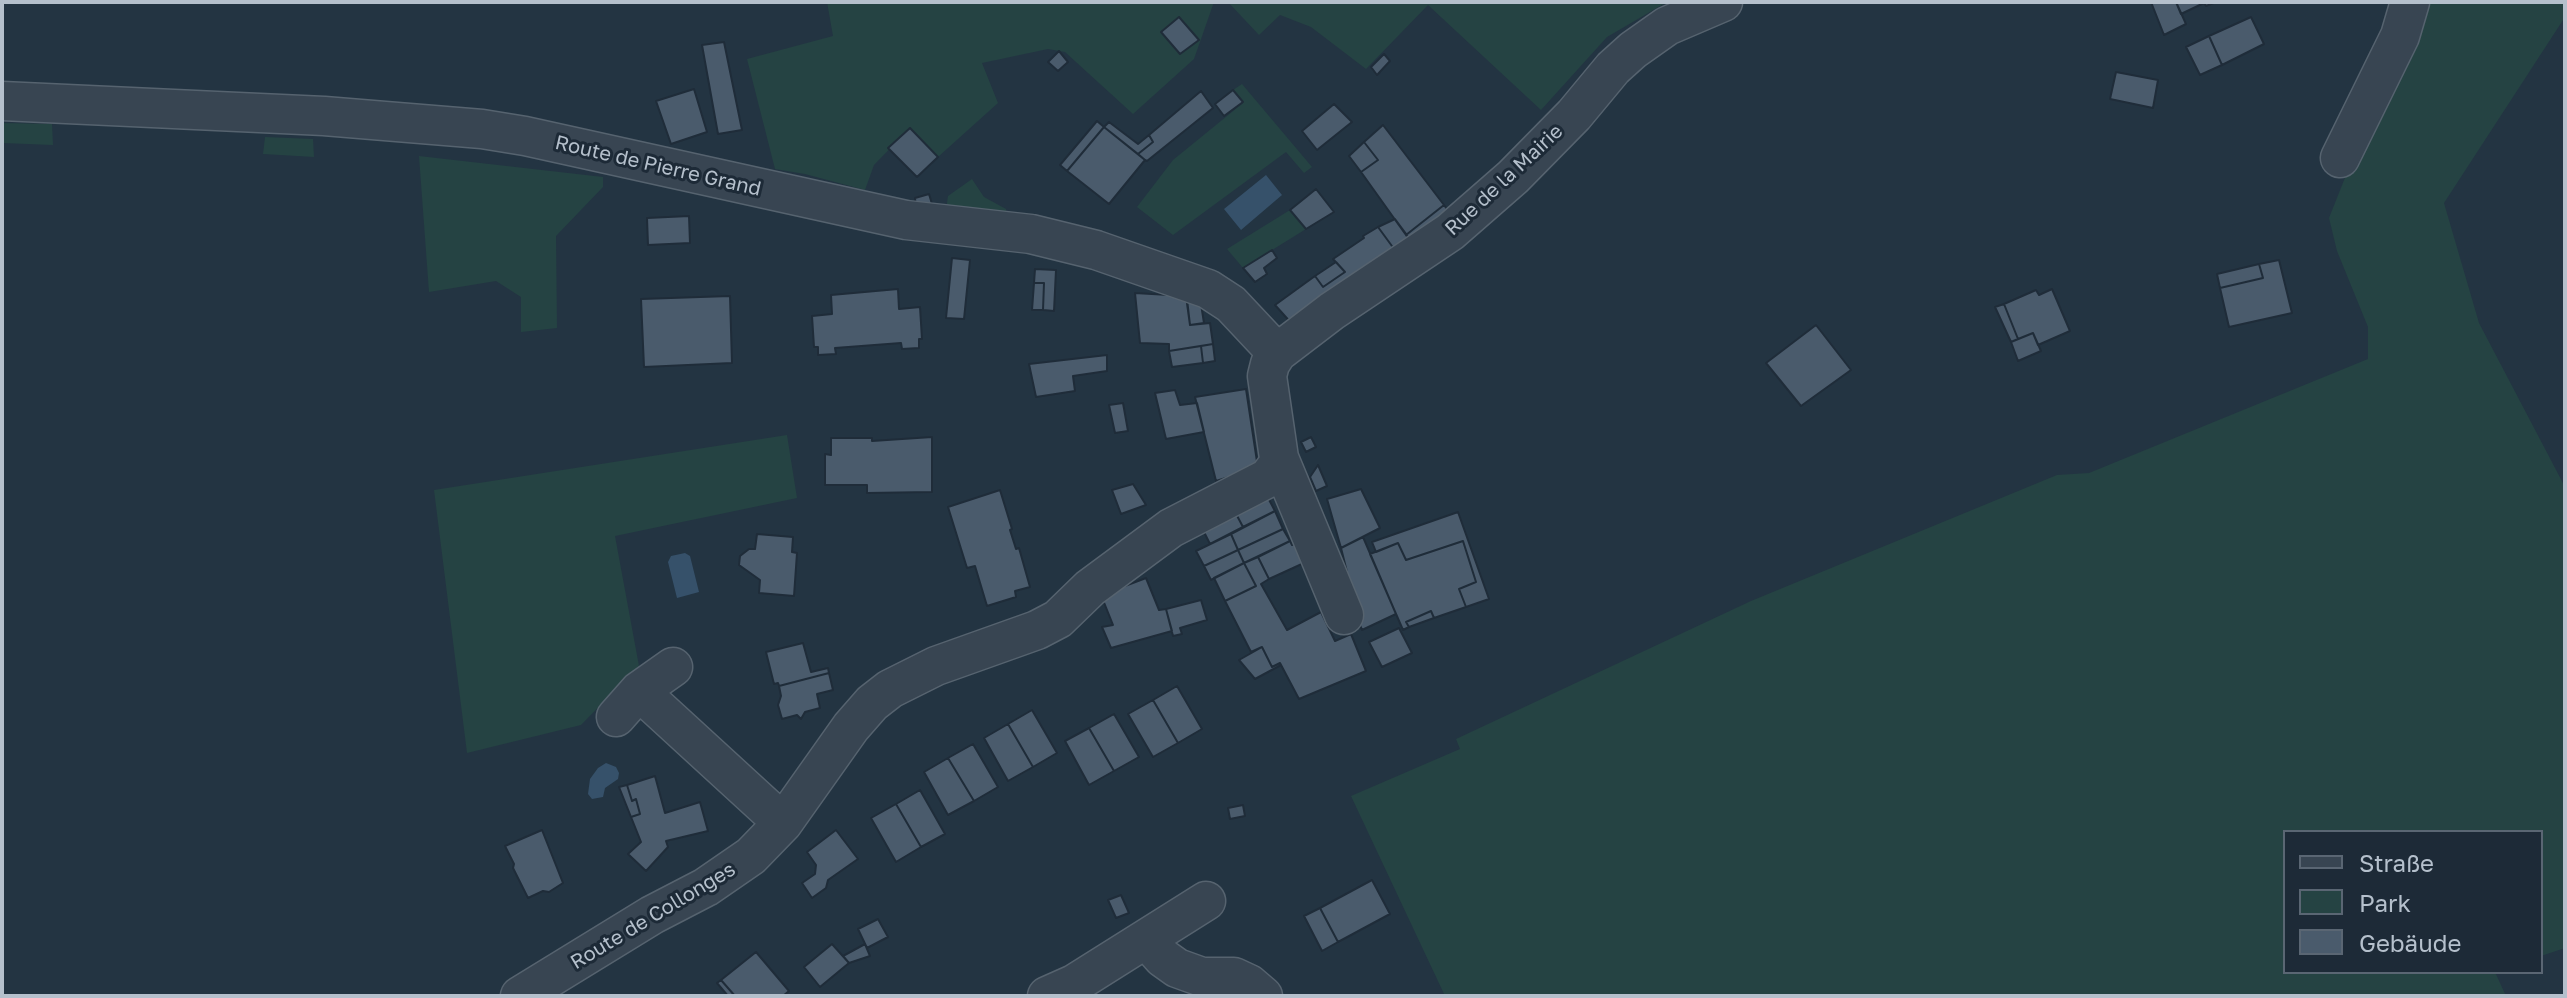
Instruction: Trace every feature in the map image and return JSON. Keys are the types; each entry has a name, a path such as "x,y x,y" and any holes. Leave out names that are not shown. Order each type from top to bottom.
{"street":[{"name":"Rue de la Mairie","path":"1277,353 1332,311 1450,232 1513,177 1633,50 1667,26 1723,2"},
{"path":"2340,158 2400,36 2410,2"},
{"name":"Route de Pierre Grand","path":"2,101 324,116 482,129 906,220 1031,234 1096,250 1208,289 1231,304 1277,353"},
{"path":"1277,353 1267,376 1276,465 1344,615"},
{"name":"Route de Collonges","path":"520,996 652,915 733,871 783,823 851,727 872,703 890,689 936,666 1037,630 1058,619 1090,588 1171,528 1268,478 1276,465"},
{"path":"673,667 628,704 783,823"},
{"path":"1047,996 1074,984 1206,901"},
{"path":"1146,939 1177,968 1202,977 1234,977 1263,996"}],"green space":[{"path":"827,2 1214,2 1194,59 1133,114 1065,52 1048,49 982,63 998,103 938,157 910,128 874,165 865,190 775,169 747,59 833,36"},
{"path":"1228,2 1667,2 1607,37 1541,110 1428,5 1366,69 1311,27 1280,15 1259,35"},
{"path":"2424,2 2565,2 2565,17 2444,203 2479,323 2565,487 2565,948 2543,955 2543,830 2283,830 2283,974 2496,974 2506,996 1445,996 1351,796 1460,749 1456,739 1751,601 2057,475 2089,473 2368,359 2368,327 2337,251 2329,218 2356,150"},
{"path":"1242,84 1312,167 1304,173 1286,152 1173,235 1137,207 1173,160 1243,103 1233,90"},
{"path":"2,123 52,124 53,145 2,143"},
{"path":"265,137 313,139 314,157 263,154"},
{"path":"419,156 603,177 603,187 556,236 557,328 521,332 521,297 496,281 429,292"},
{"path":"972,179 984,197 1006,209 1007,215 946,210 948,196"},
{"path":"1290,210 1306,229 1243,268 1227,249"},
{"path":"787,435 797,498 615,536 639,666 581,725 467,753 434,490"}],"water":[{"path":"1266,175 1282,195 1241,230 1224,209"},
{"path":"685,553 690,556 699,592 677,598 668,562 671,556"},
{"path":"606,763 616,767 618,779 605,788 603,797 592,799 588,794 590,779"}],"building":[{"path":"2151,2 2176,2 2186,24 2164,35"},
{"path":"2176,2 2216,2 2206,6 2204,3 2181,14"},
{"path":"1179,17 1199,40 1180,54 1161,32"},
{"path":"2251,17 2264,44 2222,65 2209,36"},
{"path":"2209,36 2222,65 2200,75 2186,47"},
{"path":"724,42 742,130 718,134 702,45"},
{"path":"1059,51 1068,62 1058,71 1048,62"},
{"path":"1384,54 1390,61 1377,75 1371,67"},
{"path":"2116,72 2158,80 2153,108 2110,99"},
{"path":"694,89 707,132 671,144 656,101"},
{"path":"1233,90 1243,102 1224,116 1215,104"},
{"path":"1201,91 1213,108 1147,161 1138,154 1153,142 1149,135"},
{"path":"1334,104 1352,122 1317,150 1302,131"},
{"path":"1097,121 1104,127 1067,171 1060,165"},
{"path":"1109,122 1138,144 1149,135 1153,142 1138,154 1104,127"},
{"path":"1383,125 1444,205 1406,235 1361,172 1378,160 1364,142"},
{"path":"1104,127 1145,160 1109,204 1067,171"},
{"path":"910,128 938,157 917,177 888,148"},
{"path":"1364,142 1378,160 1361,172 1349,156"},
{"path":"1316,189 1334,212 1306,229 1290,210"},
{"path":"929,194 932,204 916,209 915,198"},
{"path":"1444,205 1452,216 1415,246 1406,235"},
{"path":"689,216 690,243 648,245 647,218"},
{"path":"1395,219 1415,246 1400,257 1378,227"},
{"path":"1378,227 1400,257 1293,325 1275,305 1315,276 1323,287 1345,272 1333,259"},
{"path":"1272,250 1277,258 1264,268 1267,274 1255,282 1243,268"},
{"path":"952,258 970,260 964,319 946,318"},
{"path":"2279,260 2292,313 2229,327 2220,288 2263,278 2259,264"},
{"path":"1336,262 1345,272 1323,287 1315,276"},
{"path":"2259,264 2263,278 2220,288 2217,274"},
{"path":"1035,269 1056,270 1054,311 1043,310 1044,283 1034,283"},
{"path":"1034,283 1044,283 1043,310 1032,310"},
{"path":"898,289 899,309 920,307 922,339 919,339 919,348 902,349 901,343 835,348 836,354 818,355 818,347 814,347 812,316 832,314 831,295"},
{"path":"2052,289 2070,331 2038,345 2033,333 2018,339 2004,304 2036,290 2039,295"},
{"path":"1135,293 1186,296 1190,325 1210,323 1213,344 1169,351 1169,344 1140,343"},
{"path":"730,296 732,363 644,367 641,299"},
{"path":"1187,299 1201,304 1204,323 1190,325"},
{"path":"2004,304 2018,339 2011,342 1995,307"},
{"path":"1816,325 1851,370 1801,406 1766,363"},
{"path":"2033,333 2041,351 2018,361 2011,342"},
{"path":"1213,344 1215,361 1203,363 1201,346"},
{"path":"1201,346 1203,363 1172,367 1169,351"},
{"path":"1107,355 1107,371 1073,376 1075,391 1036,397 1029,364"},
{"path":"1246,389 1258,468 1216,481 1195,397"},
{"path":"1175,390 1180,405 1197,403 1204,432 1166,439 1155,393"},
{"path":"1123,403 1128,431 1115,433 1109,405"},
{"path":"932,437 932,492 867,493 867,485 825,485 825,454 831,455 831,438 872,438 872,441"},
{"path":"1311,437 1316,447 1306,452 1301,442"},
{"path":"1318,465 1327,486 1316,491 1310,477"},
{"path":"1133,484 1146,505 1121,514 1112,490"},
{"path":"1361,489 1380,528 1341,548 1327,499"},
{"path":"1000,490 1030,587 1015,591 1016,597 987,606 975,566 967,568 948,507"},
{"path":"1266,494 1275,511 1243,527 1234,510"},
{"path":"1234,510 1243,527 1210,544 1202,528"},
{"path":"1275,511 1283,529 1238,550 1231,534"},
{"path":"1458,512 1489,599 1466,607 1459,589 1476,582 1463,541 1406,560 1398,543 1376,552 1372,542"},
{"path":"1283,529 1290,541 1244,563 1238,550"},
{"path":"757,534 793,537 792,552 797,553 794,596 759,593 760,580 739,565 740,556 749,549 755,549"},
{"path":"1231,534 1238,550 1204,566 1196,551"},
{"path":"1363,537 1396,614 1362,630 1339,576 1347,572 1341,548"},
{"path":"1290,541 1292,545 1295,544 1304,563 1269,579 1258,557"},
{"path":"1463,541 1476,582 1459,589 1466,607 1434,618 1431,611 1406,622 1409,627 1403,630 1370,554 1398,543 1406,560"},
{"path":"1238,550 1244,563 1211,580 1204,566"},
{"path":"1258,557 1269,579 1261,584 1287,630 1321,612 1335,641 1351,634 1366,671 1299,699 1280,663 1272,667 1262,647 1251,652 1225,601 1256,586 1244,563"},
{"path":"1244,563 1256,586 1225,601 1214,578"},
{"path":"1146,578 1159,610 1166,609 1172,631 1111,648 1102,627 1113,625 1101,595"},
{"path":"1201,600 1207,620 1180,628 1182,634 1173,636 1166,609"},
{"path":"1431,611 1434,618 1409,627 1406,622"},
{"path":"1399,628 1412,653 1382,667 1369,642"},
{"path":"803,643 811,672 828,668 829,673 779,686 778,683 774,684 766,652"},
{"path":"1262,647 1272,667 1281,665 1255,679 1239,660"},
{"path":"829,673 833,690 817,694 820,708 805,712 801,719 797,715 782,719 778,705 781,696 779,686"},
{"path":"1177,686 1202,729 1178,743 1153,700"},
{"path":"1153,700 1178,743 1153,757 1128,714"},
{"path":"1032,710 1057,753 1033,767 1008,724"},
{"path":"1114,714 1139,757 1114,771 1089,728"},
{"path":"1008,724 1033,767 1008,781 984,738"},
{"path":"1089,728 1114,771 1089,785 1065,741"},
{"path":"973,744 998,787 974,801 948,758"},
{"path":"948,758 974,801 948,815 924,772"},
{"path":"655,776 665,813 700,802 708,831 666,841 668,847 646,871 628,854 641,842 631,817 640,814 636,799 632,801 627,785"},
{"path":"627,785 632,801 636,799 640,814 631,817 619,787"},
{"path":"920,790 945,834 921,847 896,804"},
{"path":"896,804 921,847 896,862 871,818"},
{"path":"1243,805 1245,816 1230,819 1228,808"},
{"path":"542,830 563,883 549,892 543,891 528,898 505,846"},
{"path":"836,830 858,859 828,880 826,888 812,898 802,883 815,874 816,865 807,852"},
{"path":"1372,880 1390,914 1338,942 1320,908"},
{"path":"1121,895 1129,913 1116,918 1108,900"},
{"path":"1320,908 1338,942 1322,951 1304,916"},
{"path":"878,919 888,937 867,948 858,929"},
{"path":"832,944 849,963 820,987 804,967"},
{"path":"865,944 870,956 849,963 843,956"},
{"path":"756,952 789,991 783,996 735,996 721,980"},
{"path":"721,980 735,996 728,996 717,983"}]}
